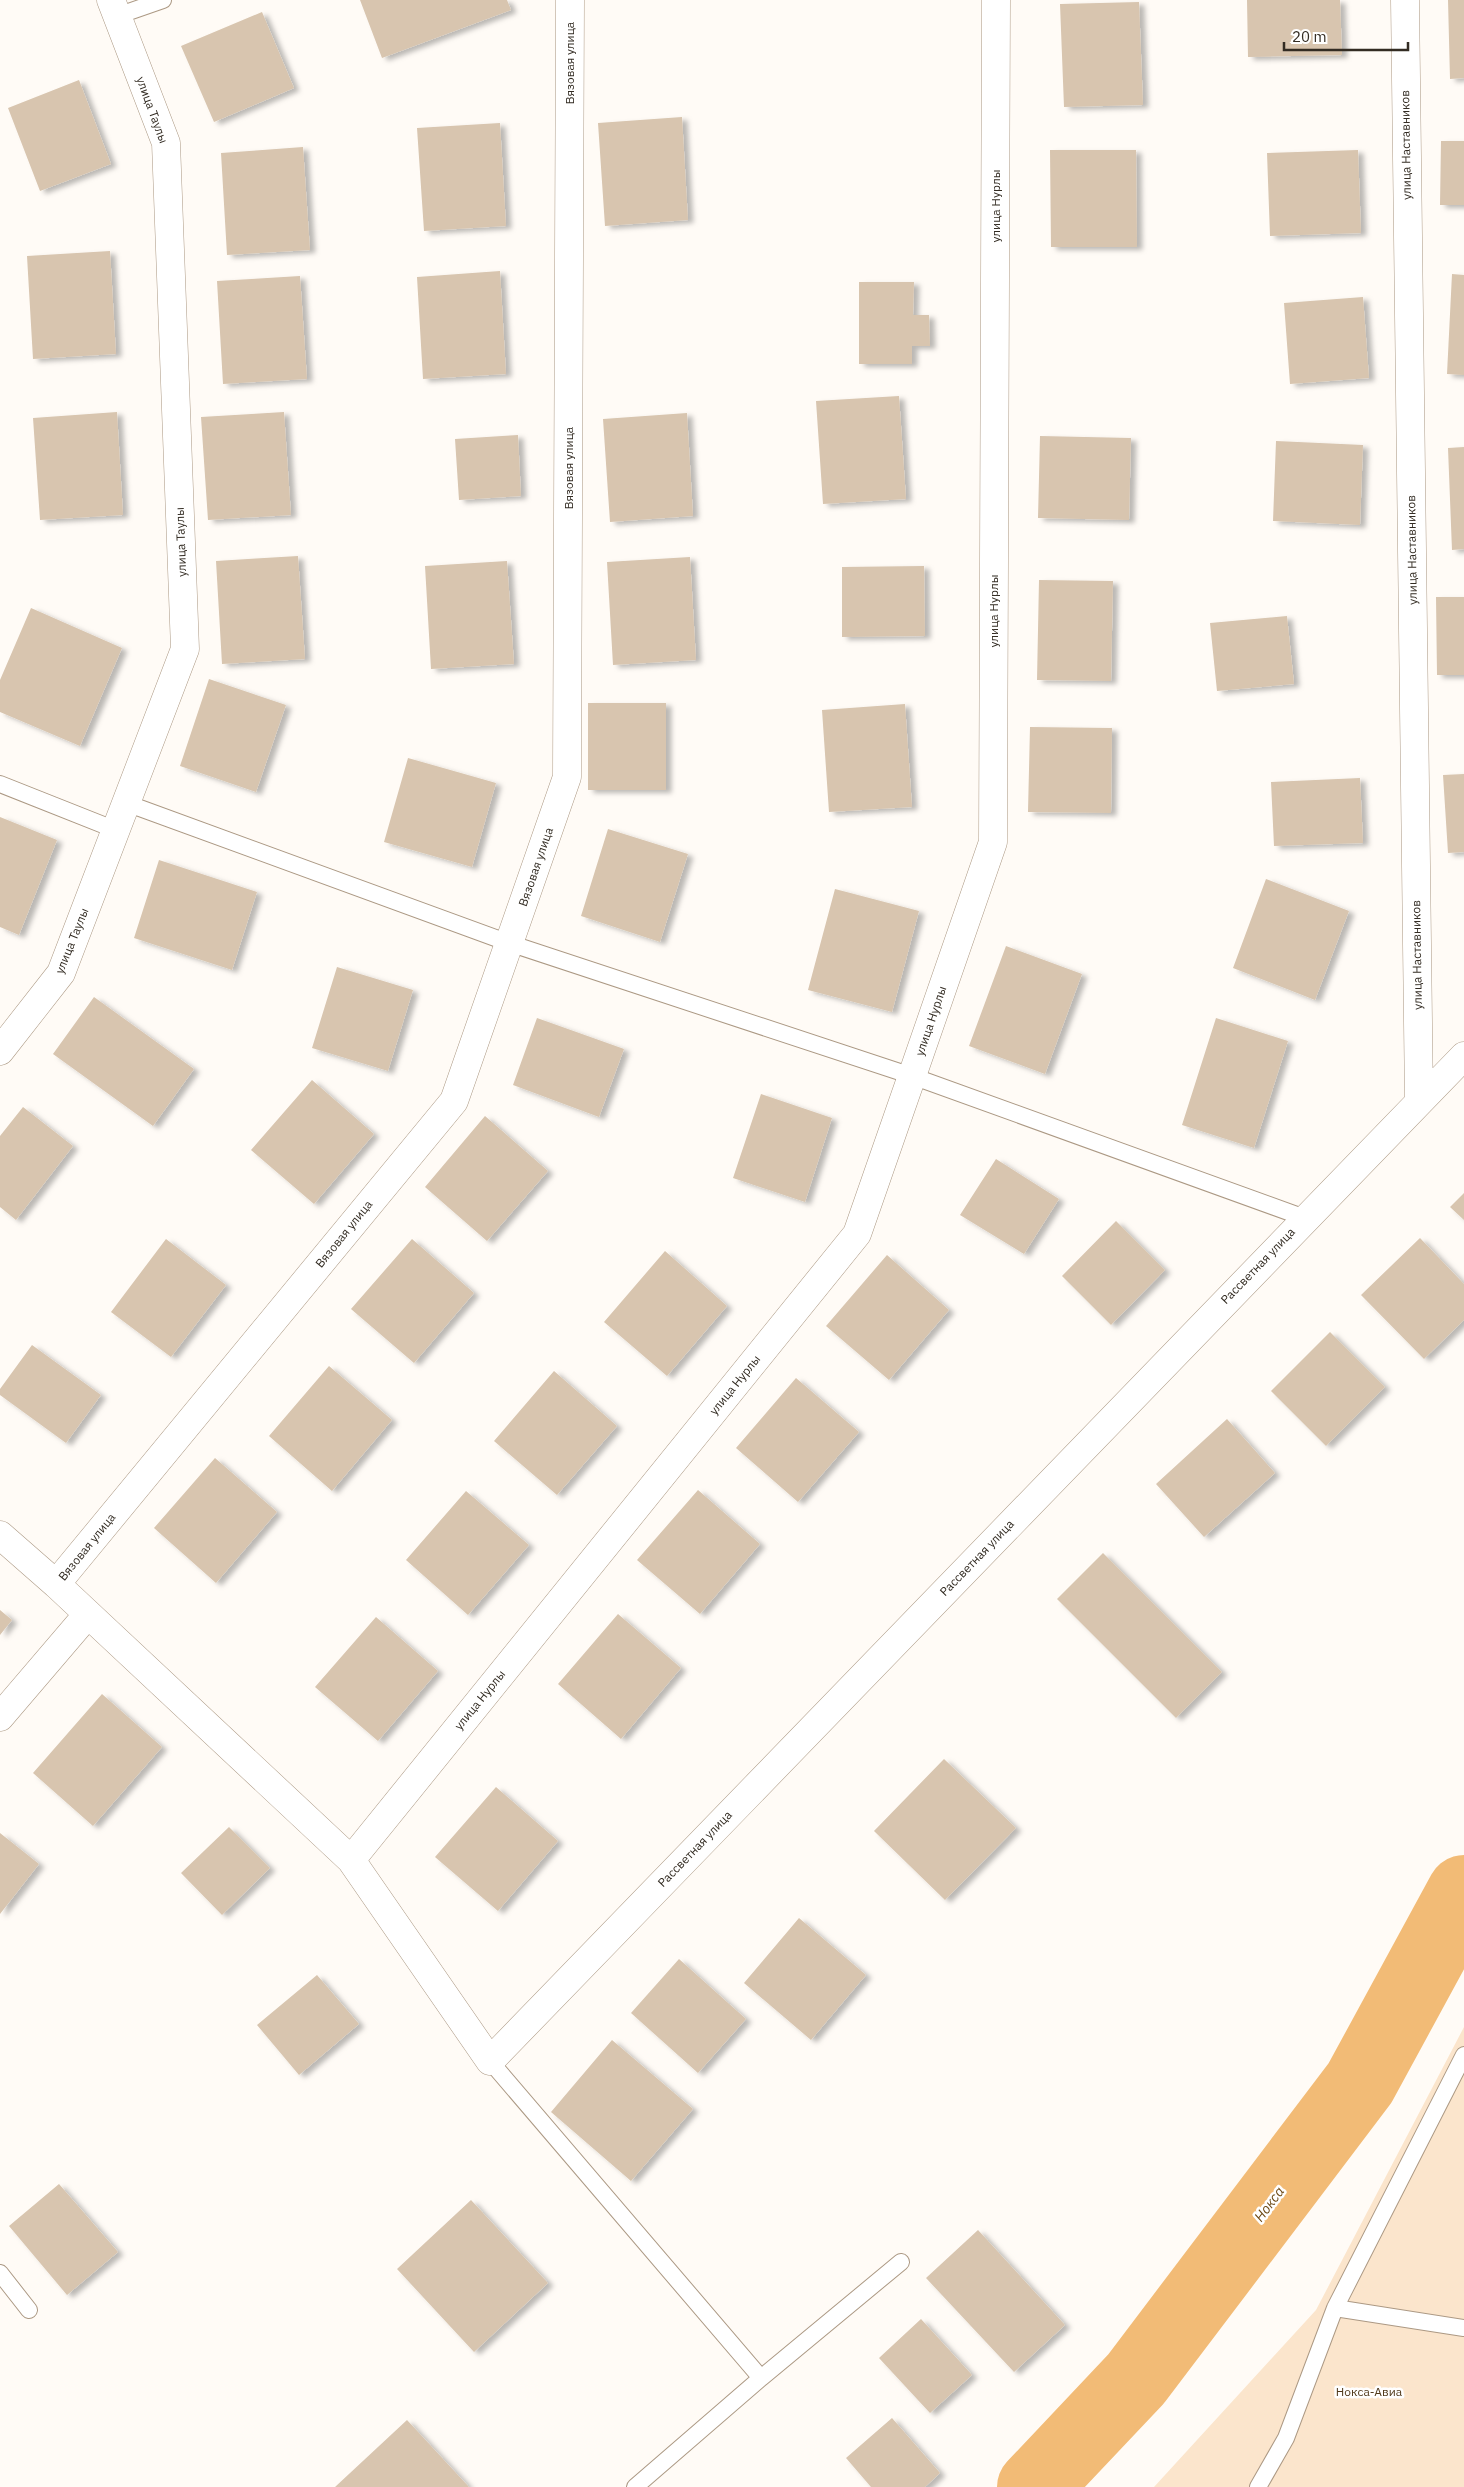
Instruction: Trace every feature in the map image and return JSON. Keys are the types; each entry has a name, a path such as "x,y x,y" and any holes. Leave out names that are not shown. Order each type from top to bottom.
{"street":[{"name":"Вязовая улица","path":"56,1584 454,1101 567,777 570,0"},
{"name":"улица Нурлы","path":"351,1860 857,1234 912,1076 993,842 996,0"},
{"name":"улица Наставников","path":"1404,0 1419,1101"},
{"name":"улица Таулы","path":"0,1051 60,973 185,649 166,143 114,8"},
{"name":"Рассветная улица","path":"490,2061 1464,1056"},
{"path":"0,1535 56,1584 351,1860 490,2061"},
{"path":"0,1717 88,1614"}],"lane":[{"path":"114,8 164,0"},
{"path":"0,784 116,830"},
{"path":"126,803 509,943 912,1076 1305,1218"},
{"path":"1258,2487 1286,2438 1335,2308 1464,2055"},
{"path":"490,2061 760,2378"},
{"path":"635,2487 760,2378 901,2262"},
{"path":"0,2273 28,2310"},
{"path":"1335,2308 1464,2328"}],"green space":[{"name":"Нокса-Авиа","path":"1464,2027 1464,2487 1154,2487 1316,2310"}],"building":[{"path":"360,0 507,0 511,10 382,58"},
{"path":"1247,0 1340,0 1342,55 1248,57"},
{"path":"1448,0 1464,0 1464,78 1450,79"},
{"path":"1139,2 1143,105 1064,107 1060,4"},
{"path":"262,12 294,88 214,122 181,46"},
{"path":"79,80 111,164 40,191 8,108"},
{"path":"682,117 688,220 605,226 598,123"},
{"path":"500,123 506,226 424,231 417,128"},
{"path":"1441,141 1464,141 1464,205 1440,205"},
{"path":"303,147 310,250 227,255 221,153"},
{"path":"1050,150 1136,150 1137,247 1051,247"},
{"path":"1358,150 1361,233 1270,236 1267,153"},
{"path":"110,251 116,354 33,359 27,256"},
{"path":"500,271 506,374 423,379 417,277"},
{"path":"1452,274 1464,275 1464,375 1447,374"},
{"path":"300,276 307,379 223,384 217,281"},
{"path":"859,282 914,282 913,315 929,315 930,346 912,346 912,364 859,364"},
{"path":"1363,297 1369,378 1290,384 1284,303"},
{"path":"899,396 906,499 823,504 816,401"},
{"path":"117,412 123,515 40,520 33,418"},
{"path":"284,412 291,515 208,520 201,417"},
{"path":"687,413 693,516 610,522 603,419"},
{"path":"518,435 521,496 459,500 455,439"},
{"path":"1040,436 1131,438 1129,520 1038,518"},
{"path":"1276,441 1363,445 1360,525 1273,521"},
{"path":"1464,447 1464,549 1452,550 1448,448"},
{"path":"298,556 305,659 222,664 216,561"},
{"path":"690,557 696,660 613,665 607,562"},
{"path":"507,561 514,664 431,669 425,566"},
{"path":"924,566 925,636 842,637 842,567"},
{"path":"1039,580 1113,581 1111,681 1037,680"},
{"path":"1436,597 1464,597 1464,675 1437,675"},
{"path":"31,608 122,648 80,746 0,712 0,680"},
{"path":"1287,616 1294,684 1217,691 1210,623"},
{"path":"209,679 286,705 256,792 180,766"},
{"path":"588,703 666,703 666,790 588,790"},
{"path":"905,704 912,807 829,812 822,710"},
{"path":"1030,727 1112,728 1111,813 1028,812"},
{"path":"408,758 496,783 472,867 384,842"},
{"path":"1464,774 1464,852 1448,853 1443,775"},
{"path":"1360,778 1363,843 1274,846 1271,782"},
{"path":"0,817 57,840 19,935 0,927"},
{"path":"608,829 688,854 660,942 581,916"},
{"path":"159,860 257,892 232,970 134,938"},
{"path":"1266,879 1349,911 1315,1000 1233,968"},
{"path":"835,889 919,911 892,1012 808,990"},
{"path":"1006,946 1082,974 1045,1074 969,1046"},
{"path":"337,967 413,990 388,1071 312,1048"},
{"path":"94,997 194,1069 153,1126 53,1054"},
{"path":"537,1018 624,1049 599,1117 513,1085"},
{"path":"1216,1018 1288,1041 1254,1148 1182,1125"},
{"path":"312,1080 374,1134 314,1204 251,1150"},
{"path":"761,1094 832,1118 805,1202 733,1178"},
{"path":"23,1107 73,1146 16,1220 0,1207 0,1136"},
{"path":"485,1116 548,1171 487,1241 425,1187"},
{"path":"996,1159 1059,1199 1024,1254 960,1215"},
{"path":"1464,1193 1464,1220 1450,1207"},
{"path":"1116,1221 1165,1270 1111,1325 1062,1276"},
{"path":"1420,1238 1464,1284 1464,1320 1424,1359 1361,1295"},
{"path":"166,1239 226,1285 171,1357 111,1312"},
{"path":"412,1239 474,1293 414,1363 351,1309"},
{"path":"665,1251 727,1306 667,1376 604,1322"},
{"path":"887,1255 949,1310 889,1380 826,1326"},
{"path":"1330,1332 1385,1387 1326,1446 1271,1391"},
{"path":"32,1345 101,1395 66,1443 0,1395 0,1389"},
{"path":"329,1366 392,1420 332,1491 269,1436"},
{"path":"554,1371 617,1426 557,1495 494,1441"},
{"path":"796,1378 859,1432 798,1502 736,1448"},
{"path":"1227,1419 1275,1473 1204,1537 1156,1484"},
{"path":"215,1458 277,1512 216,1583 154,1528"},
{"path":"698,1490 760,1544 700,1614 637,1560"},
{"path":"466,1491 529,1545 468,1615 406,1560"},
{"path":"1103,1553 1222,1672 1176,1718 1057,1599"},
{"path":"0,1610 12,1620 0,1635"},
{"path":"618,1614 681,1668 621,1739 558,1684"},
{"path":"376,1617 438,1671 378,1741 315,1687"},
{"path":"102,1694 162,1747 93,1826 33,1773"},
{"path":"944,1759 1016,1828 945,1900 874,1831"},
{"path":"496,1787 558,1841 498,1911 435,1857"},
{"path":"229,1827 270,1868 222,1915 181,1873"},
{"path":"0,1833 39,1864 0,1914"},
{"path":"799,1918 866,1975 811,2040 744,1983"},
{"path":"679,1959 746,2019 698,2073 631,2013"},
{"path":"317,1975 359,2024 299,2075 257,2025"},
{"path":"612,2040 693,2109 631,2181 551,2112"},
{"path":"59,2184 118,2252 67,2295 9,2226"},
{"path":"471,2200 548,2283 474,2352 397,2269"},
{"path":"978,2230 1065,2325 1014,2372 926,2278"},
{"path":"921,2319 972,2375 930,2413 879,2358"},
{"path":"892,2418 940,2473 925,2487 871,2487 846,2458"},
{"path":"407,2420 469,2487 335,2487"}],"waterway":[{"name":"Нокса","path":"1034,2487 1136,2379 1360,2083 1464,1892"}]}
